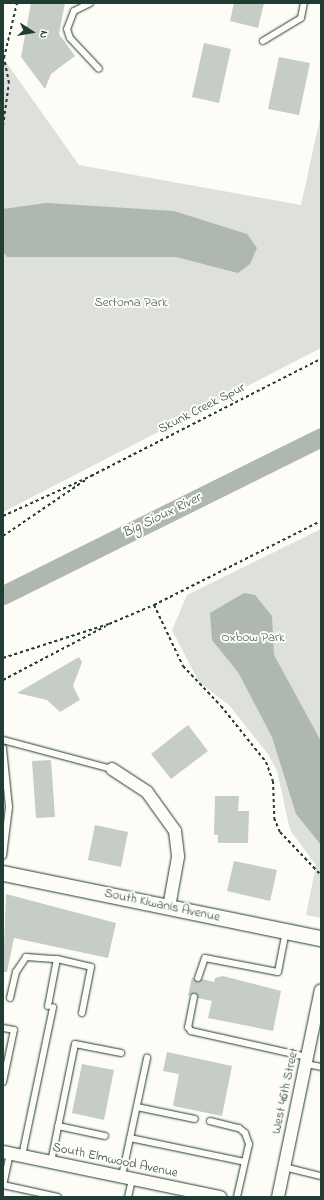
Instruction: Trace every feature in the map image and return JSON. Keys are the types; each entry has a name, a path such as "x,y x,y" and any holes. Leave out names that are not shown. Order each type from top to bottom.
{"street":[{"path":"112,769 143,788 175,831 178,857 169,907"},
{"name":"South Kiwanis Avenue","path":"3,873 321,938"},
{"name":"West 46th Street","path":"278,1197 321,990"},
{"name":"South Elmwood Avenue","path":"12,1154 220,1197"}],"lane":[{"path":"90,3 74,11 67,29 70,38 99,69"},
{"path":"263,42 301,18 304,3"},
{"path":"3,740 112,769"},
{"path":"3,748 9,807 3,856"},
{"path":"198,978 205,958 278,972 286,931"},
{"path":"10,998 16,972 26,958 57,959 91,967 82,1013"},
{"path":"57,959 50,1007 3,1186 58,1197"},
{"path":"194,997 188,1027 190,1031 306,1060 321,1067"},
{"path":"3,1028 14,1030 3,1082"},
{"path":"51,1162 75,1044 121,1053"},
{"path":"128,1197 127,1177 130,1138 147,1058"},
{"path":"137,1107 195,1118"},
{"path":"210,1121 239,1128 245,1134 249,1144 237,1197"},
{"path":"58,1126 104,1136"},
{"path":"130,1138 245,1162"},
{"path":"284,1167 321,1176"}],"path":[{"path":"3,126 9,83 4,58 17,3"},
{"name":"Skunk Creek Spur","path":"3,516 91,476 321,359"},
{"name":"Skunk Creek Spur","path":"3,536 91,476"},
{"path":"3,680 109,624 154,605 321,521"},
{"path":"154,605 183,666 222,706 266,762 273,781 274,818 280,832 321,875"},
{"path":"3,658 109,624"}],"green space":[{"name":"Sertoma Park","path":"3,58 79,165 301,205 321,114 321,348 3,512"},
{"name":"Oxbow Park","path":"321,529 321,918 306,915 316,865 290,830 277,771 268,754 229,705 199,682 172,630 187,595"}],"shaded area":[{"path":"46,203 174,211 247,234 257,248 250,264 238,273 176,257 7,257 3,252 3,209"},
{"path":"244,593 255,595 272,616 274,655 321,741 321,845 296,814 272,737 238,672 212,640 210,613"}],"building":[{"path":"31,3 65,3 59,34 75,56 51,74 45,89 21,57"},
{"path":"234,3 264,3 258,28 230,21"},
{"path":"204,43 231,49 219,103 192,97"},
{"path":"279,57 310,63 299,115 268,109"},
{"path":"79,657 82,662 73,686 80,700 60,712 47,700 17,693"},
{"path":"188,725 208,751 171,779 151,754"},
{"path":"51,760 55,817 36,818 32,761"},
{"path":"215,796 239,796 238,811 249,811 248,843 218,843 218,835 214,835"},
{"path":"95,825 128,832 121,867 88,860"},
{"path":"234,861 277,870 270,901 227,891"},
{"path":"6,894 116,923 108,958 14,938 7,972 3,972"},
{"path":"223,976 281,991 273,1031 208,1018 212,1001 198,998 195,993 188,996 192,977 198,982 202,979 214,982 215,978"},
{"path":"167,1052 232,1066 222,1116 173,1106 179,1074 163,1071"},
{"path":"82,1064 114,1070 104,1120 72,1113"}],"waterway":[{"name":"Big Sioux River","path":"3,595 321,437"}]}
